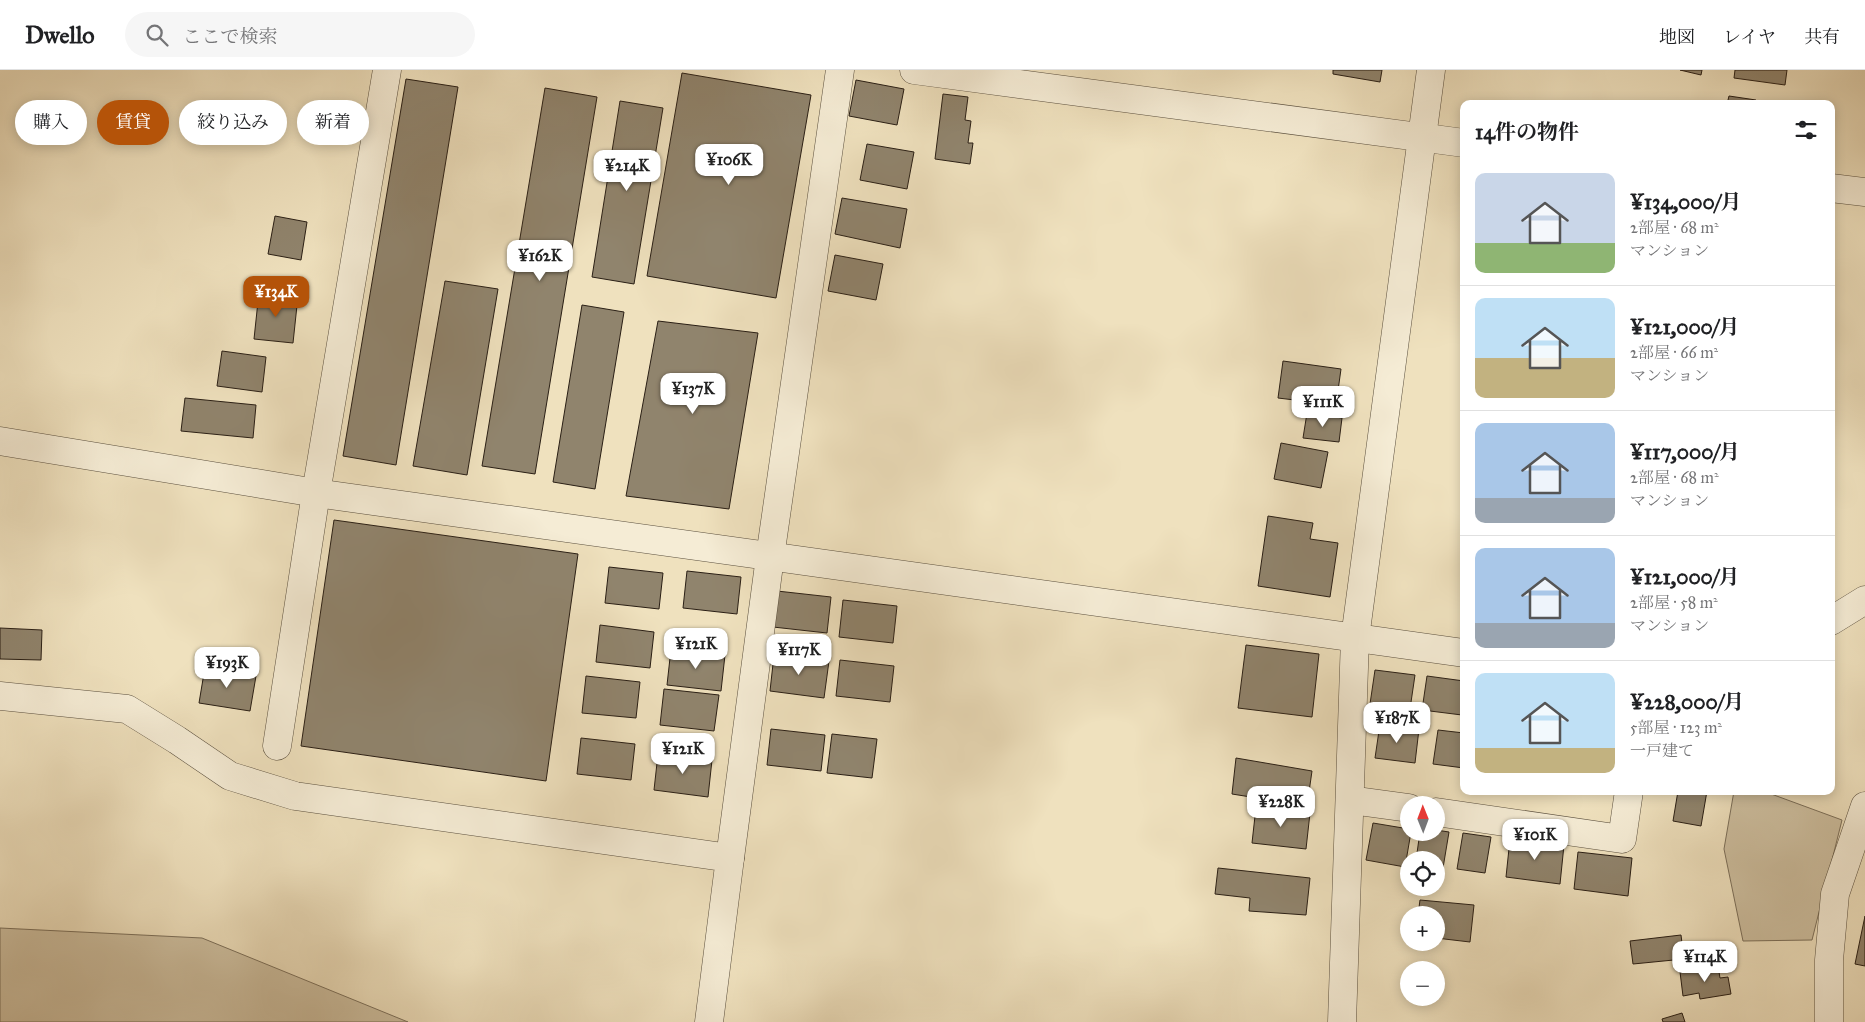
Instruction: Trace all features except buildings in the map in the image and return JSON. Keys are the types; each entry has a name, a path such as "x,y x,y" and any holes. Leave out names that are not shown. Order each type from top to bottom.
{"street":[{"path":"277,746 316,493 387,70"},
{"path":"709,1022 770,557 840,70"},
{"path":"914,70 1460,143"},
{"path":"1342,1022 1355,638 1431,70"},
{"path":"1835,188 1865,192"},
{"path":"0,441 316,493 1460,652"},
{"path":"1835,619 1865,600"},
{"path":"0,696 127,709 230,776 295,796 730,858"},
{"path":"1445,813 1622,839 1628,795"},
{"path":"1350,800 1400,807"},
{"path":"1829,1022 1830,960 1835,894 1865,806"}],"shaded area":[{"path":"1733,795 1774,795 1842,820 1812,940 1743,941 1724,849"},
{"path":"0,928 202,938 408,1022 0,1022"}]}
